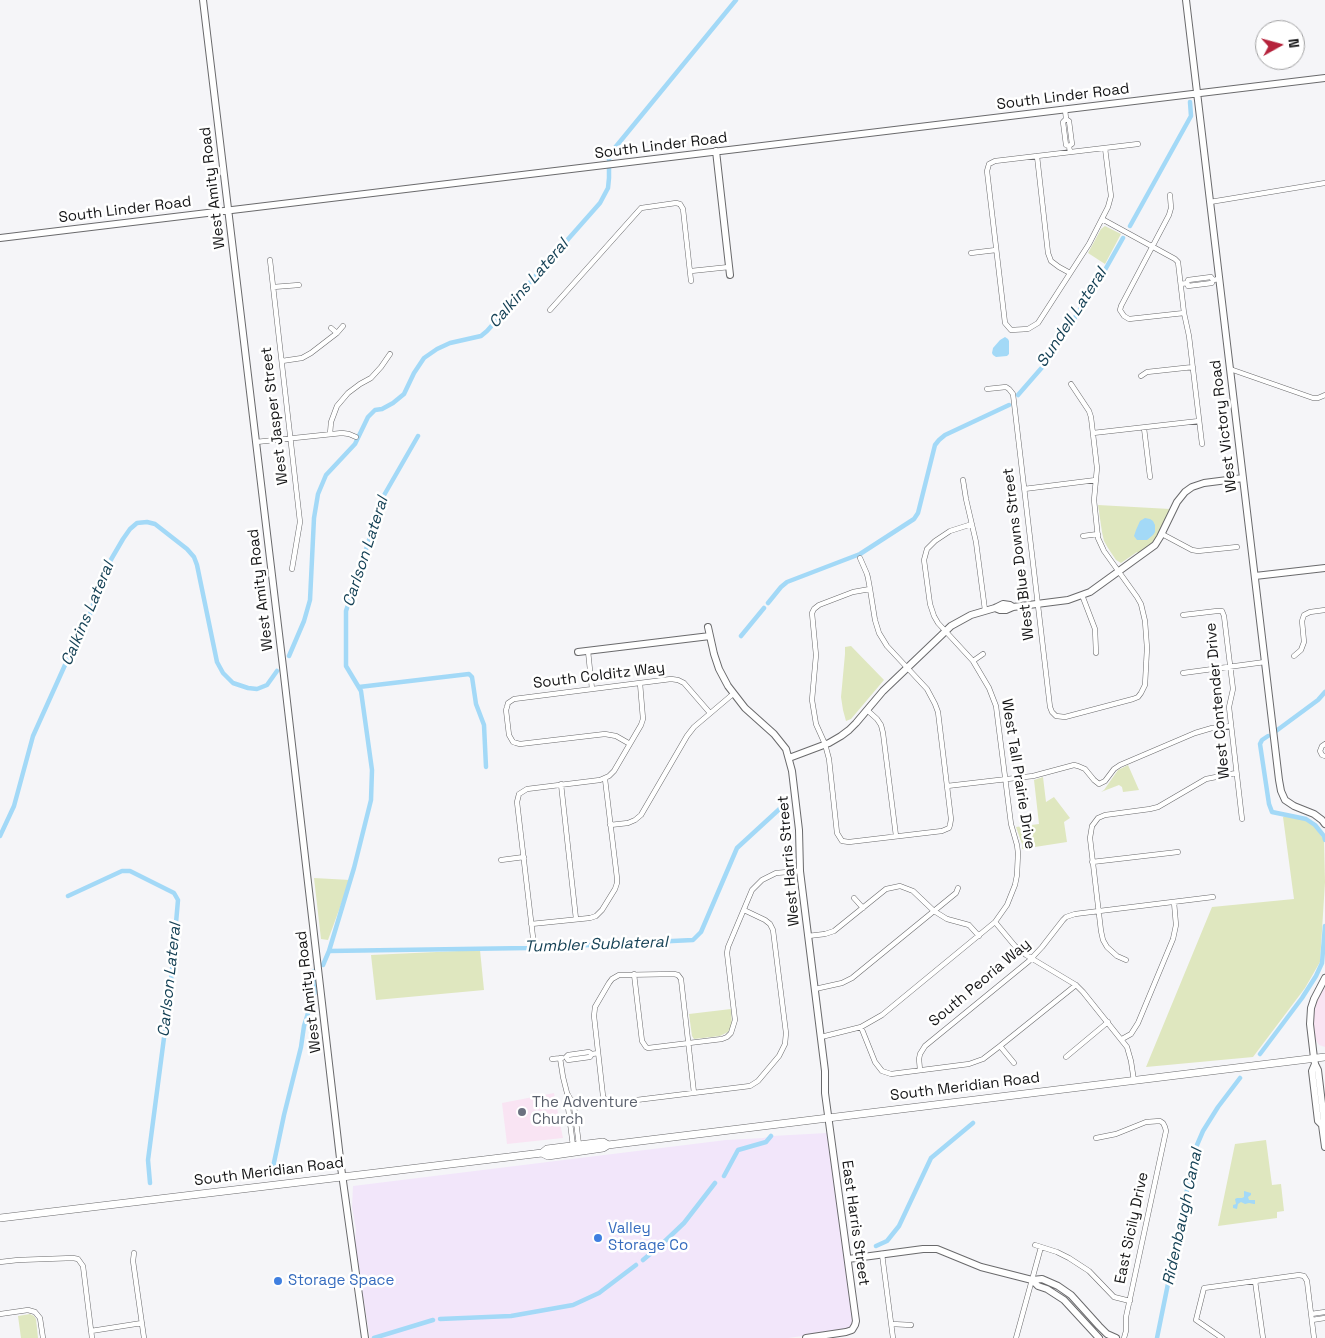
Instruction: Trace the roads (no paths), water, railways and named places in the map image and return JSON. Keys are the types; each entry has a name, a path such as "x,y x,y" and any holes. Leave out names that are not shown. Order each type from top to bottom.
{"main road":[{"name":"South Meridian Road","path":"0,1218 543,1154 547,1150 576,1147 603,1148 608,1144 1314,1061 1325,1057"}],"street":[{"name":"West Amity Road","path":"203,0 342,1177 365,1338"},
{"name":"West Victory Road","path":"1186,0 1210,202 1216,280 1230,369 1281,791 1286,800 1294,806 1314,814 1325,824"},
{"name":"South Linder Road","path":"0,238 1325,78"},
{"path":"1065,109 1066,119 1069,120 1072,144 1069,146 1070,152"},
{"path":"1105,148 1111,196 1108,207 1089,244 1038,324 1028,329 1013,331 1008,329 1005,323 996,250 987,171 989,164 995,161 1138,144"},
{"path":"716,152 730,275"},
{"path":"1037,156 1048,253 1051,261 1058,268 1070,273"},
{"path":"1210,202 1325,183"},
{"path":"1170,195 1171,208 1169,215 1120,306 1122,313 1130,319 1184,313"},
{"path":"550,310 641,208 680,204 683,209 692,281"},
{"path":"1102,219 1178,262 1202,444"},
{"path":"970,253 996,250"},
{"name":"West Jasper Street","path":"270,260 300,522 292,569"},
{"path":"691,271 729,267"},
{"path":"1181,284 1187,283 1188,280 1211,277 1216,280"},
{"path":"273,287 298,285"},
{"path":"282,361 302,358 311,353 343,326"},
{"path":"331,328 337,333"},
{"path":"330,434 331,422 337,406 348,393 371,378 390,354"},
{"path":"1141,376 1147,372 1193,367"},
{"path":"1230,369 1313,398 1325,395"},
{"path":"1070,384 1090,414 1097,468 1094,500 1098,534 1104,551 1119,572"},
{"name":"West Blue Downs Street","path":"987,389 1003,387 1009,389 1013,394 1050,707 1056,716 1065,717 1134,699 1144,690 1147,648 1144,613 1137,597 1119,572"},
{"path":"1093,434 1199,420"},
{"path":"1144,428 1150,477"},
{"path":"256,442 342,433 356,437"},
{"path":"789,758 825,744 849,730 883,691 945,630 959,621 971,614 985,610 995,608 1006,610 1013,607 1068,600 1094,590 1158,542 1177,502 1185,492 1192,487 1204,483 1243,478"},
{"path":"963,480 976,542 985,610"},
{"path":"1024,489 1096,480"},
{"name":"West Tall Prairie Drive","path":"821,1037 861,1027 882,1015 979,936 995,922 1007,905 1018,875 1017,845 1010,824 998,719 994,701 990,688 973,661 938,623 930,604 924,560 927,549 935,541 950,531 972,524"},
{"path":"1083,536 1098,534"},
{"path":"1162,534 1192,550 1237,547"},
{"path":"860,558 866,570 879,634 887,646 927,689 938,712 951,819 948,828 942,831 849,842 842,841 837,833 828,759 825,744 816,724 812,700 816,655 812,616 814,609 819,605 849,594 870,590"},
{"path":"1255,576 1325,568"},
{"path":"1082,596 1095,629 1096,653"},
{"path":"1294,656 1301,650 1304,642 1302,621 1304,615 1310,612 1325,610"},
{"name":"West Contender Drive","path":"1183,616 1217,611 1222,611 1224,616 1232,689 1228,707 1242,819"},
{"name":"West Harris Street","path":"708,627 719,669 733,694 745,708 774,734 786,750 789,758 799,830 800,871 825,1072 828,1118"},
{"path":"578,652 710,636"},
{"path":"588,651 592,689"},
{"path":"973,661 983,654"},
{"path":"1183,672 1265,662"},
{"name":"South Colditz Way","path":"630,744 616,736 605,734 520,744 513,742 509,735 506,710 508,703 514,699 671,679 684,683 710,713"},
{"path":"534,946 517,802 519,794 527,789 610,776 643,719 640,683"},
{"path":"610,825 628,823 641,815 694,727 733,694"},
{"path":"867,710 877,718 883,733 896,836"},
{"path":"947,786 1033,776 1074,765 1084,769 1099,784 1105,781 1114,769 1120,765 1195,733 1212,728 1231,726"},
{"path":"1325,744 1320,750 1322,755 1325,756"},
{"path":"1126,960 1117,956 1103,940 1092,862 1090,834 1094,823 1105,814 1150,809 1158,806 1206,779 1236,774"},
{"path":"531,924 596,916 615,889 617,883 605,778"},
{"path":"561,784 576,919"},
{"path":"1092,862 1178,852"},
{"path":"501,860 524,857"},
{"path":"634,974 642,1041 646,1047 722,1039 731,1033 735,1020 727,953 728,947 752,890 762,880 776,873 800,871"},
{"path":"808,936 834,931 886,889 900,886 913,891 934,911 947,919 969,926 979,936"},
{"path":"815,990 852,978 956,893 958,888"},
{"name":"South Peoria Way","path":"920,1070 919,1058 925,1046 1031,958 1066,917 1075,914 1213,897"},
{"path":"854,898 863,908"},
{"path":"1122,1039 1131,1034 1138,1023 1173,939 1176,925 1174,902"},
{"path":"694,1093 681,979 678,975 619,975 612,979 594,1010 595,1054 605,1100 612,1103 694,1093 750,1086 758,1081 780,1056 786,1033 773,930 765,920 744,910"},
{"path":"995,922 1015,946 1076,985 1083,992 1122,1039 1130,1054 1134,1081"},
{"path":"1325,978 1314,999 1310,1016 1314,1061 1312,1072 1318,1121 1322,1125 1325,1147"},
{"path":"861,1027 875,1062 882,1071 891,1074 969,1064 983,1059 1076,985"},
{"path":"1066,1057 1108,1022"},
{"path":"1000,1046 1014,1063"},
{"path":"552,1059 589,1052 595,1054"},
{"path":"560,1058 562,1077 571,1099 568,1107 576,1147"},
{"name":"East Harris Street","path":"806,1338 852,1330 856,1321 828,1118"},
{"name":"East Sicily Drive","path":"1096,1138 1116,1134 1146,1122 1156,1121 1163,1123 1166,1131 1124,1338"},
{"path":"1035,1245 1069,1258 1090,1271 1114,1297 1130,1301"},
{"path":"1016,1338 1041,1246"},
{"path":"848,1259 923,1249 938,1249 981,1267 1032,1280 1042,1279 1058,1286 1071,1295 1107,1334 1116,1338"},
{"path":"134,1253 133,1261 144,1338"},
{"path":"882,1254 893,1338"},
{"path":"0,1262 64,1258 78,1259 83,1266 92,1338"},
{"path":"1222,1338 1196,1320 1204,1288 1299,1275 1304,1276 1307,1281 1314,1338"},
{"path":"1032,1280 1038,1286 1064,1300 1099,1338"},
{"path":"1255,1281 1263,1338"},
{"path":"0,1314 28,1310 35,1312 40,1318 43,1338"},
{"path":"1311,1314 1325,1312"},
{"path":"1312,1320 1325,1318"},
{"path":"91,1330 142,1323"},
{"path":"892,1324 911,1325"}],"water":[{"path":"1005,337 1009,341 1009,354 996,357 992,353 993,348"},
{"path":"1145,518 1153,521 1155,532 1147,540 1137,540 1134,536 1136,530 1140,521"},
{"path":"1244,1191 1251,1193 1248,1197 1249,1200 1255,1200 1255,1204 1241,1202 1238,1204 1237,1209 1233,1208 1233,1205 1236,1204 1235,1199 1244,1197"}],"waterway":[{"name":"Calkins Lateral","path":"609,160 609,155 736,0"},
{"name":"Sundell Lateral","path":"1130,226 1191,116 1190,102"},
{"name":"Calkins Lateral","path":"289,656 304,621 310,600 314,518 318,494 326,475 355,444 368,417 375,410 382,409 393,403 404,394 424,358 450,343 481,336 487,331 600,203 608,188 609,168"},
{"name":"Sundell Lateral","path":"1018,395 1045,364 1101,277 1123,238"},
{"name":"Sundell Lateral","path":"768,603 787,582 860,554 914,519 918,513 935,445 939,440 945,435 1009,405"},
{"name":"Carlson Lateral","path":"323,965 354,868 371,800 372,770 361,691 346,666 346,611 383,497 418,436"},
{"name":"Calkins Lateral","path":"0,836 14,806 33,736 65,665 88,621 102,575 123,539 137,523 147,522 155,524 187,549 194,557 217,662 223,673 233,683 257,689 267,685 277,671"},
{"name":"Sundell Lateral","path":"741,636 764,608"},
{"name":"Sundell Lateral","path":"359,687 469,674 472,677 476,704 484,725 486,767"},
{"name":"Ridenbaugh Canal","path":"1276,731 1318,700 1325,692"},
{"name":"Ridenbaugh Canal","path":"1268,736 1260,744 1269,804 1272,812 1306,819 1315,825 1325,840"},
{"name":"Tumbler Sublateral","path":"329,951 528,948 693,940 701,932 737,848 786,803"},
{"name":"Carlson Lateral","path":"68,896 122,871 130,871 174,893 178,900 170,992 148,1160 150,1183"},
{"name":"Ridenbaugh Canal","path":"1260,1054 1316,976 1322,963 1325,926"},
{"name":"Carlson Lateral","path":"272,1172 301,1047 304,1026 315,991 314,971"},
{"name":"Ridenbaugh Canal","path":"1157,1338 1197,1145 1203,1131 1218,1107 1240,1078"},
{"path":"876,1246 887,1241 899,1226 931,1158 973,1123"},
{"path":"724,1176 738,1150 766,1142 771,1136"},
{"path":"643,1260 684,1223 715,1183"},
{"path":"440,1319 511,1316 573,1305 599,1293 636,1265"},
{"path":"374,1338 433,1320"}],"place":[{"name":"The Adventure Church","path":"522,1112"},
{"name":"Valley Storage Co","path":"598,1238"},
{"name":"Storage Space","path":"278,1281"}]}
